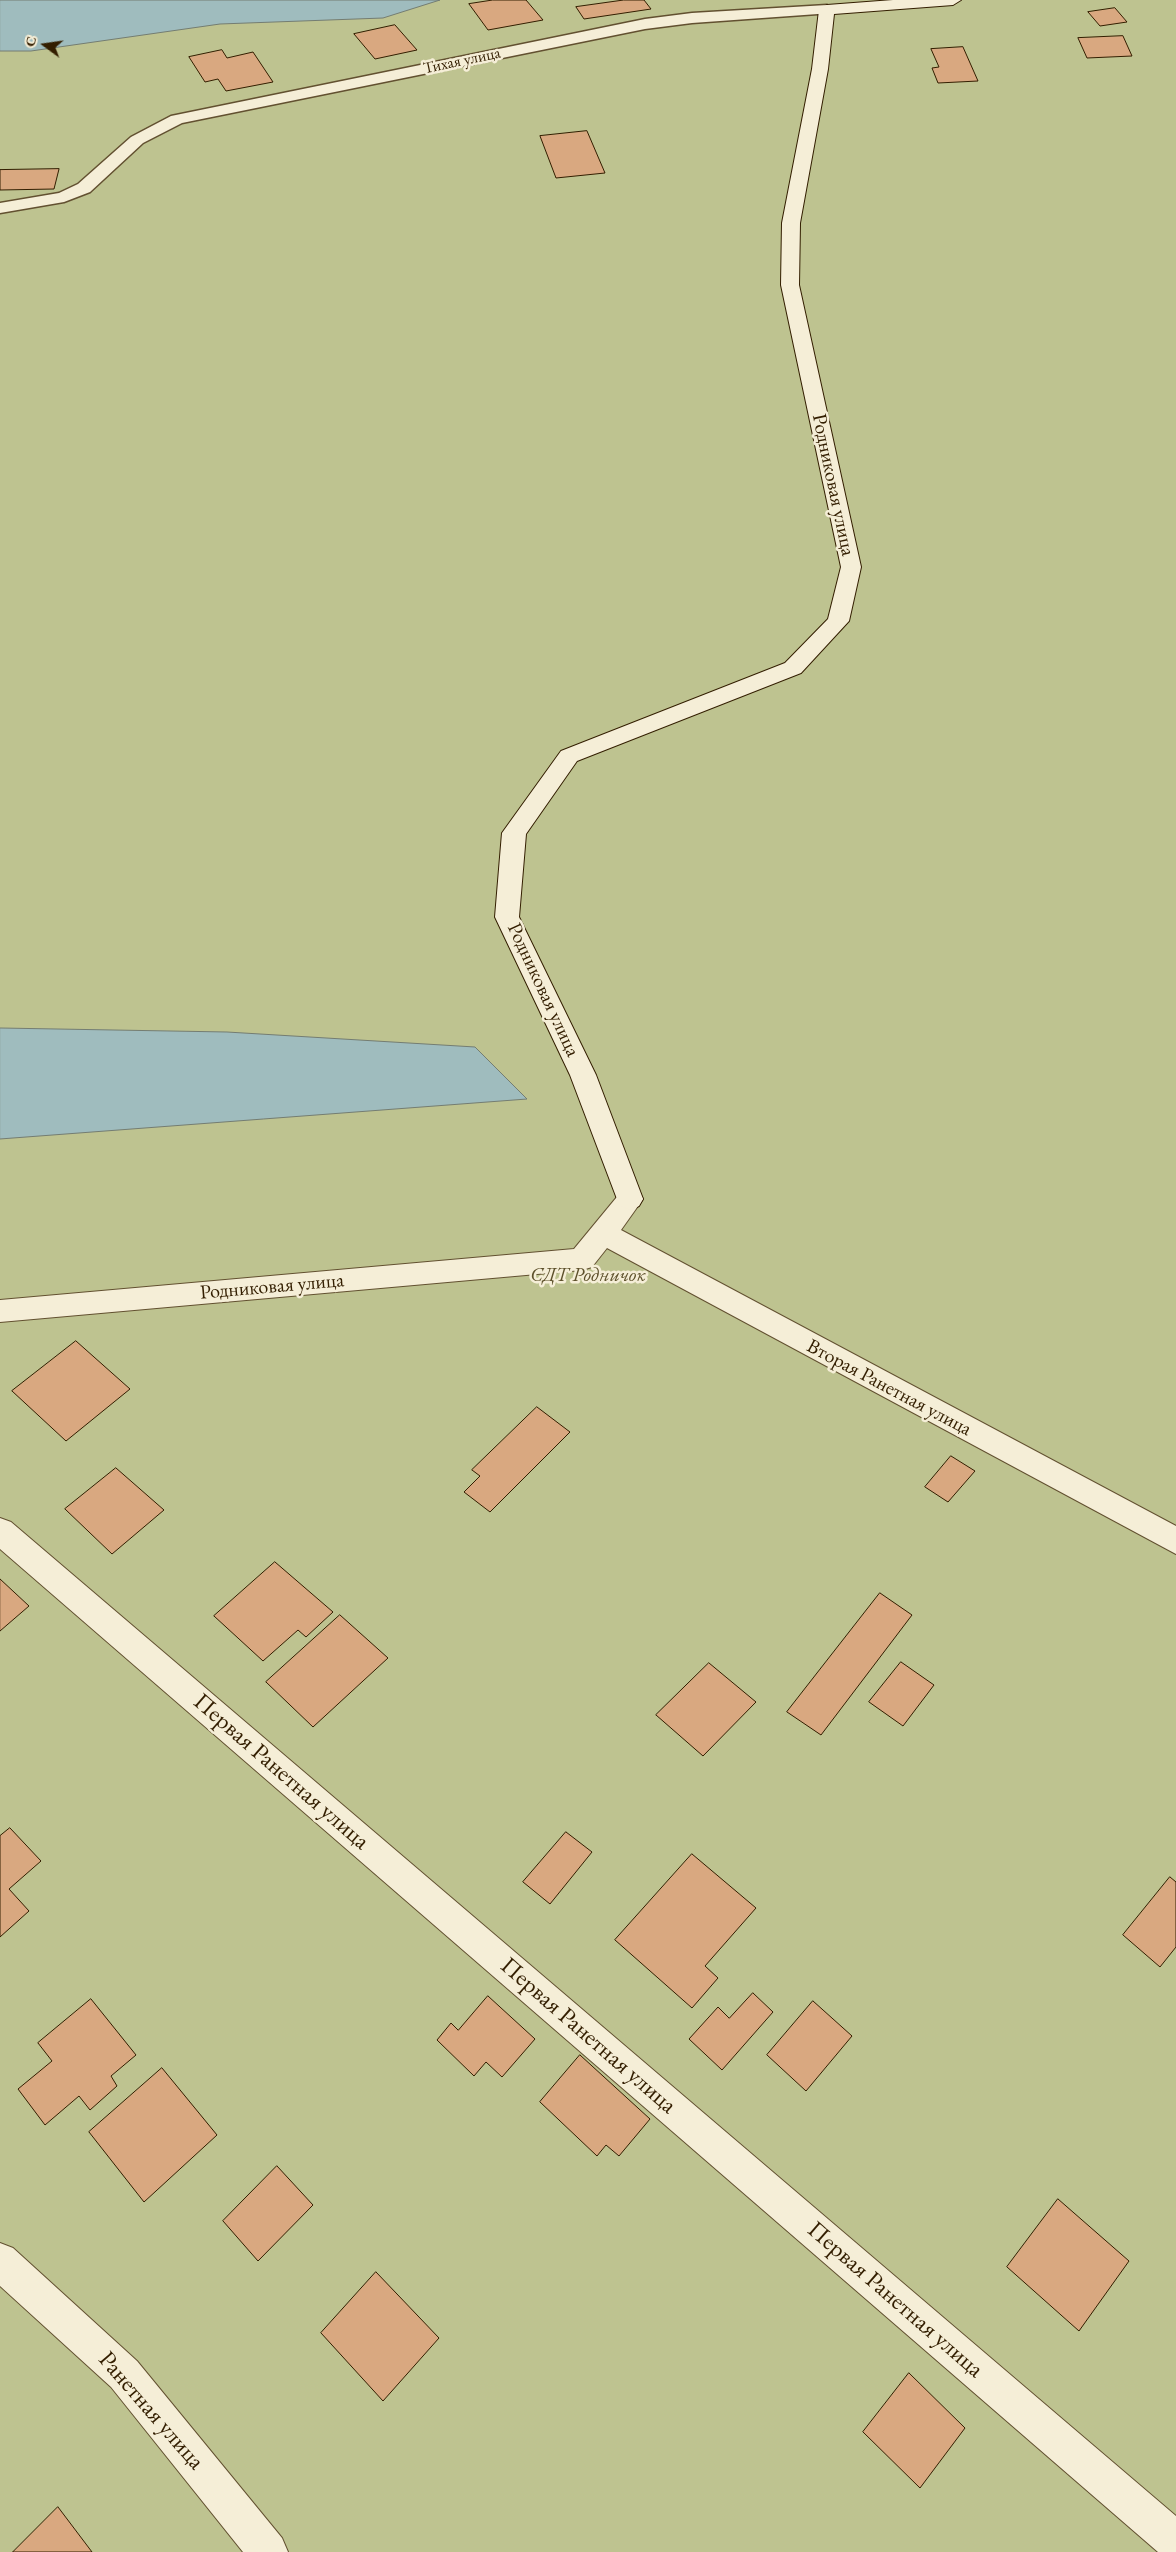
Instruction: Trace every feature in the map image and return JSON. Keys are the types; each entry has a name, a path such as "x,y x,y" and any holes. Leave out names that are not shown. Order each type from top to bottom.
{"street":[{"name":"Тихая улица","path":"827,10 953,0"},
{"name":"Родниковая улица","path":"0,1311 582,1259 630,1198 583,1075 507,917 514,833 569,756 793,668 838,621 851,567 790,285 791,223 820,69 827,10"},
{"name":"Вторая Ранетная улица","path":"603,1233 1176,1541"},
{"name":"Первая Ранетная улица","path":"0,1530 1176,2542"},
{"name":"Ранетная улица","path":"0,2261 124,2374 268,2552"}],"lane":[{"name":"Тихая улица","path":"0,208 38,203 84,188 137,140 178,119 645,24 692,18 827,10"}],"green space":[{"name":"СДТ Родничок","path":"0,0 1176,0 1176,2552 0,2552"}],"water":[{"path":"0,0 440,0 383,18 220,24 31,51 0,51"},
{"path":"0,1028 227,1032 475,1047 527,1099 0,1139"}],"building":[{"path":"493,0 526,0 543,20 488,30 469,4"},
{"path":"624,0 644,0 651,9 584,19 576,7"},
{"path":"1115,8 1127,22 1100,26 1088,12"},
{"path":"395,25 417,50 375,59 354,34"},
{"path":"1123,36 1132,56 1087,58 1078,38"},
{"path":"963,47 978,81 938,83 932,68 939,67 931,49"},
{"path":"222,50 227,58 253,52 273,82 226,91 218,79 205,82 189,57"},
{"path":"587,131 605,173 556,178 540,136"},
{"path":"59,169 54,189 0,190 0,170"},
{"path":"76,1341 130,1389 66,1441 12,1391"},
{"path":"537,1407 570,1432 490,1512 464,1492 480,1476 472,1470"},
{"path":"951,1456 975,1471 948,1502 925,1487"},
{"path":"116,1468 164,1510 112,1554 65,1509"},
{"path":"275,1562 333,1612 306,1637 298,1630 263,1661 214,1616"},
{"path":"0,1579 29,1606 0,1631"},
{"path":"880,1593 912,1615 821,1735 787,1712"},
{"path":"340,1615 388,1658 313,1727 266,1682"},
{"path":"901,1662 934,1685 903,1726 869,1702"},
{"path":"709,1663 756,1702 703,1756 656,1715"},
{"path":"10,1828 41,1861 9,1889 29,1911 0,1937 0,1836"},
{"path":"566,1832 592,1852 550,1904 523,1882"},
{"path":"692,1854 756,1908 705,1966 718,1978 692,2008 615,1940"},
{"path":"1170,1877 1176,1882 1176,1947 1160,1967 1123,1935"},
{"path":"753,1993 773,2012 722,2070 689,2039 718,2007 729,2018"},
{"path":"488,1996 535,2039 502,2077 486,2062 474,2076 437,2040 451,2023 458,2030"},
{"path":"91,1999 136,2055 111,2076 117,2086 90,2110 79,2096 45,2125 18,2089 52,2061 38,2043"},
{"path":"813,2001 852,2036 806,2091 767,2055"},
{"path":"580,2055 650,2119 619,2156 606,2145 597,2156 540,2102"},
{"path":"162,2068 217,2135 144,2202 89,2132"},
{"path":"277,2166 313,2205 258,2261 223,2221"},
{"path":"1058,2199 1129,2261 1079,2331 1007,2267"},
{"path":"376,2272 439,2338 383,2401 321,2333"},
{"path":"909,2373 965,2428 920,2488 863,2432"},
{"path":"58,2507 92,2552 13,2552"}]}
